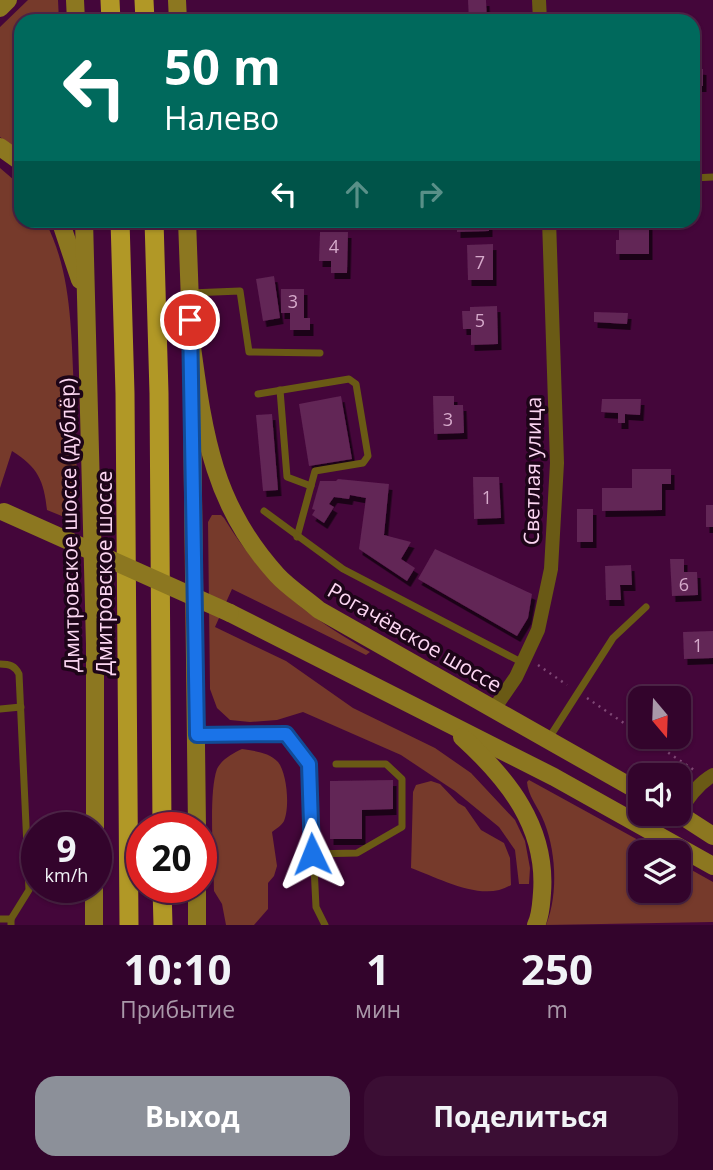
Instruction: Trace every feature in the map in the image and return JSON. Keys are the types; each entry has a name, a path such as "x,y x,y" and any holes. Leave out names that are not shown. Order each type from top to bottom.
{"highway":[{"name":"Дмитровское шоссе","path":"120,228 125,393 129,925"},
{"path":"154,228 159,393 162,812"},
{"path":"162,903 163,925"}],"main road":[{"path":"0,8 8,0"},
{"path":"64,228 88,307"},
{"name":"Дмитровское шоссе (дублёр)","path":"84,228 95,644 94,812"},
{"path":"187,228 197,812"},
{"name":"Рогачёвское шоссе","path":"191,347 211,460 228,504 248,541 279,577 319,610 628,785"},
{"path":"2,511 230,613 554,777 713,866"},
{"path":"443,720 488,761 530,821 541,852 543,876 540,918 536,925"},
{"path":"691,822 713,836"},
{"path":"94,903 94,925"},
{"path":"197,903 197,925"}],"street":[{"name":"Светлая улица","path":"494,709 523,663 538,630 551,569 557,463 549,228"},
{"path":"691,796 710,776"}],"lane":[{"path":"189,293 240,292 249,352 320,353"},
{"path":"258,394 349,379 356,384 368,456 363,463 315,471 297,537"},
{"path":"280,390 287,477 311,486"},
{"path":"264,511 343,569 523,663"},
{"path":"548,740 613,638 646,607"},
{"path":"0,664 16,667 19,674 29,890 11,922 0,919"},
{"path":"0,709 21,707"},
{"path":"197,735 286,734 309,764 316,907 325,925"},
{"path":"312,854 357,853 402,827 402,779 386,764 336,764"}],"path":[{"path":"665,749 710,776"}],"shaded area":[{"path":"28,0 58,0 59,14 14,14 14,148 0,137 0,27"},
{"path":"0,168 14,180 14,228 48,228 61,261 72,346 79,523 47,510 44,491 34,469 12,451 0,488"},
{"path":"212,515 221,515 224,518 255,562 288,596 325,624 370,652 366,655 232,589 215,627 286,661 353,708 435,748 471,773 515,820 525,841 530,868 529,884 519,884 515,850 499,827 455,791 401,755 303,712 277,720 250,722 230,720 217,708 210,689 208,522"},
{"path":"242,749 266,754 278,762 285,782 286,815 284,821 272,832 277,866 268,883 268,909 254,925 226,925 222,904 217,896 217,812 212,812 214,780 217,769 228,757"},
{"path":"529,780 638,840 628,840 628,903 691,903 691,870 713,882 713,922 546,925 553,899 553,856 547,829 527,782"},
{"path":"431,781 440,784 465,807 481,830 504,843 510,858 511,885 500,890 474,890 411,868 413,792 416,785"}],"building":[{"path":"468,0 486,0 487,14 469,14"},
{"path":"700,69 703,69 703,86 700,86"},
{"path":"457,228 489,228 489,231 457,232"},
{"path":"619,228 649,228 649,254 616,254 616,240 619,240"},
{"path":"320,232 348,232 347,273 331,273 331,261 319,261"},
{"path":"493,244 493,280 468,280 467,245"},
{"path":"274,276 280,318 263,321 256,279"},
{"path":"281,289 304,289 304,318 310,318 310,330 290,330 290,313 281,313"},
{"path":"497,306 498,344 471,345 471,329 463,329 462,311 470,311 470,307"},
{"path":"594,312 628,313 627,324 594,322"},
{"path":"341,396 352,459 309,466 299,404"},
{"path":"433,396 454,396 454,405 463,405 464,433 434,434"},
{"path":"602,399 641,399 640,415 625,414 625,423 618,423 618,413 601,412"},
{"path":"272,414 278,490 263,491 256,415"},
{"path":"632,469 671,469 671,484 662,484 662,510 602,511 602,488 632,488"},
{"path":"473,477 499,477 501,518 474,519"},
{"path":"338,479 389,484 384,535 411,542 401,559 415,568 407,581 359,549 366,498 350,495 349,499 334,497 329,504 334,507 324,523 312,515 320,481"},
{"path":"706,505 713,505 713,527 706,527"},
{"path":"577,509 593,509 593,542 577,542"},
{"path":"435,549 532,594 528,618 517,636 418,579"},
{"path":"670,559 684,559 684,572 697,572 698,595 672,596"},
{"path":"631,565 632,585 620,585 621,600 606,600 605,566"},
{"path":"713,631 713,658 684,659 683,632"},
{"path":"393,780 393,809 362,810 362,839 330,839 330,781"}],"route":[{"path":"190,320 197,735 286,734 309,764 312,854"}]}
